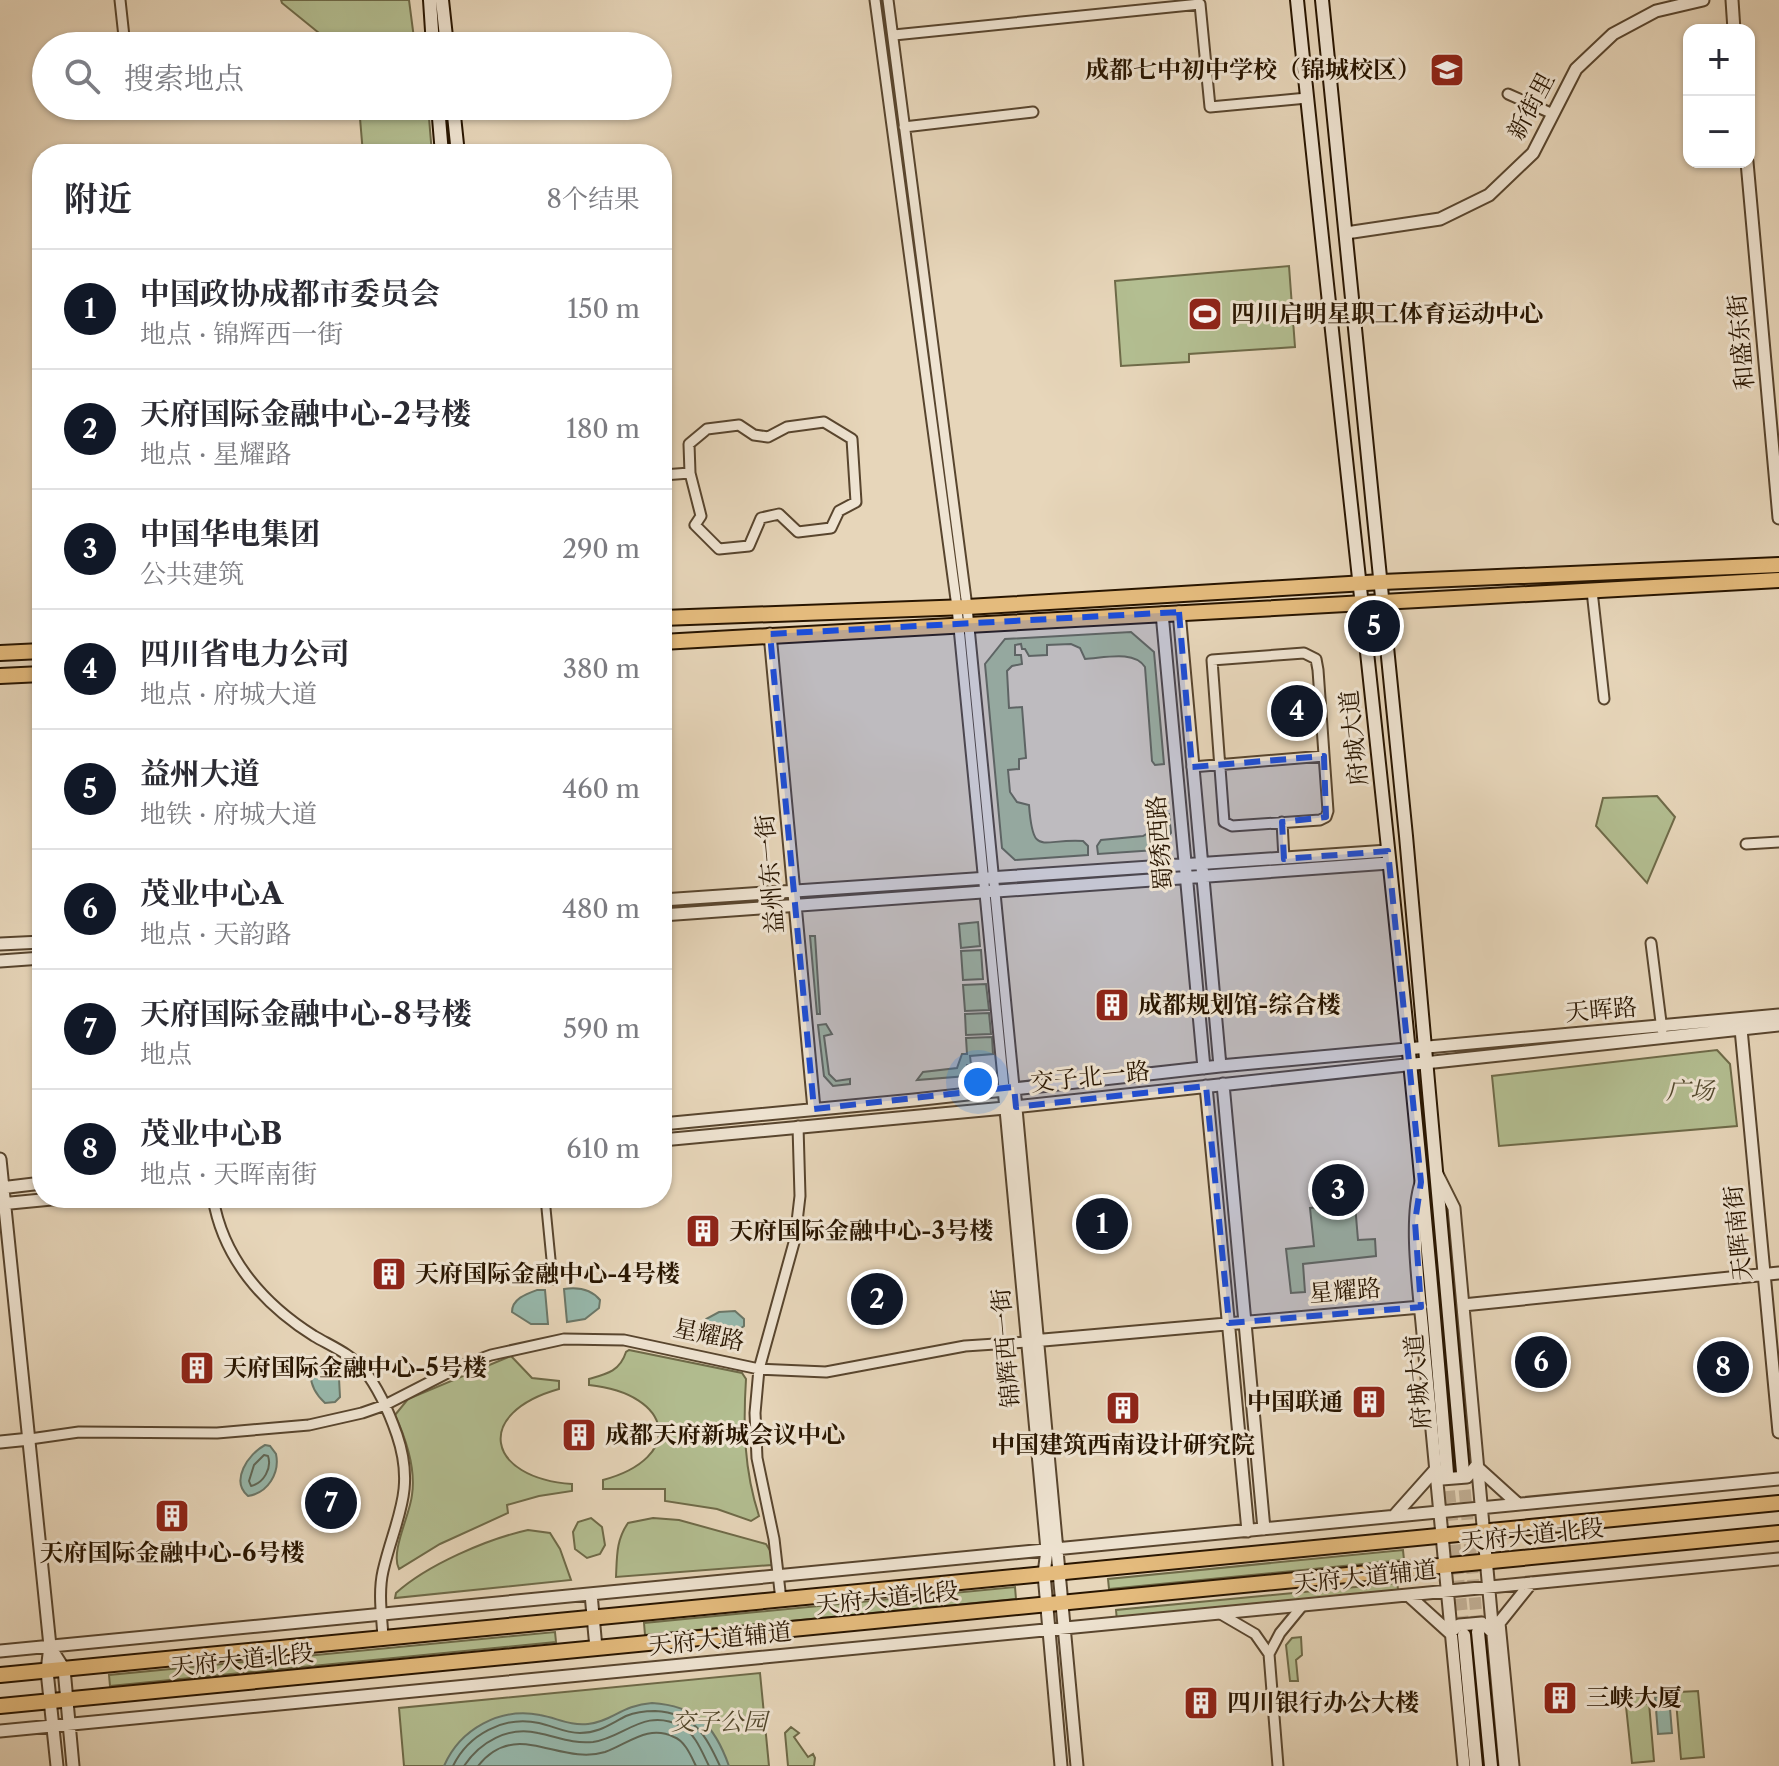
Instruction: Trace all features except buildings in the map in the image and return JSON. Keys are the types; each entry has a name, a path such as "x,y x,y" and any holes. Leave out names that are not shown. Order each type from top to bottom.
{"main road":[{"path":"430,0 432,32"},
{"path":"442,0 445,32"},
{"name":"府城大道","path":"1297,0 1410,1064 1441,1471"},
{"name":"府城大道","path":"1322,0 1384,602 1463,1472"},
{"path":"439,120 441,144"},
{"path":"454,120 457,144"},
{"path":"672,618 962,607 1360,583 1779,565"},
{"path":"672,641 1779,580"},
{"path":"0,653 32,651"},
{"path":"0,676 32,674"},
{"name":"天府大道北段","path":"0,1675 1779,1503"},
{"name":"天府大道北段","path":"0,1706 1779,1533"},
{"path":"1478,1632 1491,1766"},
{"path":"1464,1635 1476,1766"}],"street":[{"path":"120,0 123,32"},
{"path":"875,0 962,607"},
{"path":"888,0 962,607 1009,1088"},
{"name":"新街里","path":"1346,233 1440,219 1489,195 1533,153 1576,69 1613,34 1656,11 1703,0"},
{"path":"1732,0 1734,24"},
{"path":"894,35 1200,4 1210,107 1307,98"},
{"path":"1508,94 1553,114"},
{"path":"904,127 1033,112"},
{"name":"和盛东街","path":"1748,168 1779,518"},
{"path":"824,422 852,439 856,502 839,511 831,528 798,532 779,514 761,518 749,546 719,549 695,525 701,516 690,473 689,444 707,429 739,425 754,435 768,437 787,427 824,422"},
{"path":"672,474 690,473"},
{"path":"1592,591 1604,699"},
{"name":"蜀绣西路","path":"1179,612 1220,1066"},
{"name":"蜀绣西路","path":"1162,613 1204,1068"},
{"name":"益州东一街","path":"770,634 814,1109"},
{"path":"1304,653 1316,659 1326,817 1320,820 1232,826 1224,822 1220,764 1212,660 1304,653"},
{"path":"1192,767 1324,756"},
{"path":"1282,822 1284,859"},
{"path":"1746,844 1779,842"},
{"path":"1202,871 1284,859 1389,857"},
{"path":"672,899 988,879 1202,871 1389,857"},
{"path":"672,914 989,892 1184,872"},
{"path":"0,944 32,942"},
{"path":"1651,943 1662,1032"},
{"path":"0,961 32,959"},
{"name":"天晖路","path":"1428,1063 1779,1015"},
{"name":"天晖路","path":"1426,1047 1779,1025"},
{"name":"天晖南街","path":"1741,1029 1779,1432"},
{"name":"交子北一路","path":"672,1123 1426,1047"},
{"name":"交子北一路","path":"672,1139 1428,1063"},
{"path":"1223,1084 1264,1529"},
{"path":"1206,1086 1248,1531"},
{"name":"锦辉西一街","path":"1009,1088 1052,1550 1054,1604"},
{"path":"781,1600 755,1435 759,1369 795,1239 800,1196 798,1126"},
{"path":"0,1159 2,1204 30,1439 50,1646 47,1671 57,1766"},
{"path":"1437,1174 1454,1208 1505,1766"},
{"path":"1421,1182 1415,1201 1421,1307 1442,1479 1467,1477 1476,1466"},
{"path":"1,1188 32,1184"},
{"path":"2,1204 32,1201"},
{"path":"215,1208 222,1237 239,1267 283,1315 362,1368 385,1405 398,1437 405,1473 404,1502 382,1574 383,1638"},
{"path":"546,1208 553,1280"},
{"path":"1463,1305 1779,1273"},
{"name":"星耀路","path":"0,1442 79,1432 182,1434 309,1425 385,1405 445,1374 491,1355 564,1339 624,1340 759,1369 826,1372 965,1346 1421,1307"},
{"path":"1476,1466 1518,1504"},
{"path":"1441,1471 1439,1512 1464,1766"},
{"path":"1394,1516 1441,1471"},
{"path":"0,1651 1779,1479"},
{"name":"天府大道辅道","path":"0,1731 1779,1559"},
{"path":"1513,1766 1499,1623 1531,1583"},
{"path":"591,1594 596,1648"},
{"path":"1408,1595 1450,1633"},
{"path":"1054,1604 1064,1628 1077,1766"},
{"path":"1054,1604 1049,1630 1061,1766"},
{"path":"1269,1654 1280,1633 1303,1605"},
{"path":"1219,1613 1255,1634 1269,1654 1278,1766"},
{"path":"1450,1633 1459,1625 1482,1623 1492,1633"},
{"path":"50,1646 64,1669 73,1766"}],"highlighted area":[{"path":"1179,612 1192,767 1324,756 1326,817 1282,822 1284,859 1388,851 1421,1182 1415,1222 1421,1307 1229,1323 1206,1086 1016,1107 1014,1087 814,1109 770,634"}],"green space":[{"path":"281,0 409,0 413,32 318,32"},
{"path":"360,120 429,120 431,144 362,144"},
{"name":"四川启明星职工体育运动中心","path":"1289,266 1295,347 1189,354 1189,362 1121,366 1115,281"},
{"path":"1131,632 1154,652 1164,764 1155,765 1152,761 1145,667 1140,662 1118,656 1085,659 1080,648 1071,644 1047,645 1047,655 1029,656 1021,644 1015,645 1015,655 1021,655 1022,664 1012,666 1007,671 1009,708 1022,707 1026,758 1019,759 1019,769 1008,770 1010,792 1017,802 1029,805 1033,833 1037,839 1049,843 1083,841 1088,846 1088,855 1015,860 1002,848 985,664 1005,639"},
{"path":"1657,796 1675,817 1647,883 1596,826 1603,798"},
{"path":"1169,814 1171,833 1156,850 1098,854 1097,846 1101,840 1143,836 1153,830 1157,815"},
{"path":"978,922 980,946 961,948 959,924"},
{"path":"810,936 815,936 820,1014 817,1014"},
{"path":"981,950 983,979 963,980 961,951"},
{"path":"986,984 989,1010 965,1011 963,985"},
{"path":"989,1013 991,1034 966,1035 965,1014"},
{"path":"826,1024 832,1034 824,1036 829,1074 836,1081 850,1079 850,1084 833,1086 824,1076 818,1025"},
{"path":"992,1037 993,1054 970,1056 967,1076 917,1080 923,1072 957,1068 962,1054 967,1054 966,1038"},
{"name":"广场","path":"1717,1050 1730,1064 1737,1126 1499,1146 1492,1076"},
{"path":"1355,1204 1358,1240 1375,1239 1376,1256 1303,1264 1305,1292 1291,1293 1286,1249 1314,1246 1310,1208"},
{"path":"629,1350 742,1373 746,1379 748,1465 759,1516 751,1521 717,1509 665,1501 665,1489 603,1489 603,1480 629,1470 647,1457 657,1443 659,1428 652,1413 639,1401 617,1391 589,1385 589,1379 616,1368"},
{"path":"511,1356 532,1378 559,1381 559,1389 531,1400 513,1413 503,1428 501,1443 507,1458 522,1470 543,1479 572,1484 572,1491 507,1505 508,1513 440,1544 399,1569 397,1553 410,1503 413,1474 395,1415 408,1399"},
{"path":"591,1518 602,1527 605,1545 600,1554 587,1558 575,1549 573,1532 578,1522"},
{"path":"653,1518 679,1520 766,1544 771,1552 772,1565 616,1577 619,1542 624,1529 628,1523"},
{"path":"528,1530 550,1533 560,1549 571,1580 395,1598 396,1593 409,1583 441,1563 494,1540"},
{"path":"1403,1550 1404,1560 1109,1589 1108,1579"},
{"path":"1397,1583 1399,1595 1117,1621 1116,1610"},
{"path":"1015,1587 1016,1599 645,1635 644,1623"},
{"path":"555,1632 556,1642 110,1686 109,1675"},
{"path":"1301,1637 1302,1655 1296,1660 1298,1681 1290,1681 1286,1645 1292,1638"},
{"name":"交子公园","path":"760,1673 769,1766 404,1766 399,1708"},
{"path":"1698,1691 1704,1757 1681,1759 1676,1701 1680,1701 1679,1692"},
{"path":"1643,1695 1644,1704 1649,1703 1654,1761 1632,1763 1625,1697"},
{"path":"791,1727 799,1733 794,1737 808,1757 813,1754 814,1766 788,1766 785,1733"}],"water":[{"path":"564,1289 592,1293 600,1300 599,1308 585,1319 567,1322"},
{"path":"537,1290 545,1290 548,1324 531,1324 512,1312 517,1300"},
{"path":"735,1311 744,1319 744,1326 739,1330 721,1334 711,1330 706,1319 719,1312"},
{"path":"316,1362 330,1365 339,1378 340,1397 335,1402 325,1403 315,1391 311,1371"},
{"path":"265,1445 276,1454 274,1475 261,1491 248,1496 241,1483 243,1468"},
{"path":"1669,1696 1672,1733 1658,1734 1655,1697"},
{"path":"652,1703 680,1708 701,1720 717,1739 729,1766 444,1766 460,1741 471,1731 496,1718 525,1713 588,1724"}],"tunnel":[{"path":"1463,1472 1478,1632"},
{"path":"1447,1473 1464,1633"}],"place":[{"name":"成都七中初中学校（锦城校区）","path":"1447,70"},
{"name":"四川启明星职工体育运动中心","path":"1205,314"},
{"name":"益州大道","path":"1374,626"},
{"name":"四川省电力公司","path":"1297,711"},
{"name":"成都规划馆-综合楼","path":"1112,1005"},
{"name":"中国华电集团","path":"1338,1190"},
{"name":"中国政协成都市委员会","path":"1102,1224"},
{"name":"天府国际金融中心-3号楼","path":"703,1231"},
{"name":"天府国际金融中心-4号楼","path":"389,1274"},
{"name":"天府国际金融中心-2号楼","path":"877,1299"},
{"name":"茂业中心A","path":"1541,1362"},
{"name":"茂业中心B","path":"1723,1367"},
{"name":"天府国际金融中心-5号楼","path":"197,1368"},
{"name":"中国联通","path":"1369,1402"},
{"name":"中国建筑西南设计研究院","path":"1123,1408"},
{"name":"成都天府新城会议中心","path":"579,1435"},
{"name":"天府国际金融中心-8号楼","path":"331,1503"},
{"name":"天府国际金融中心-6号楼","path":"172,1516"},
{"name":"三峡大厦","path":"1560,1698"},
{"name":"四川银行办公大楼","path":"1201,1703"}]}
